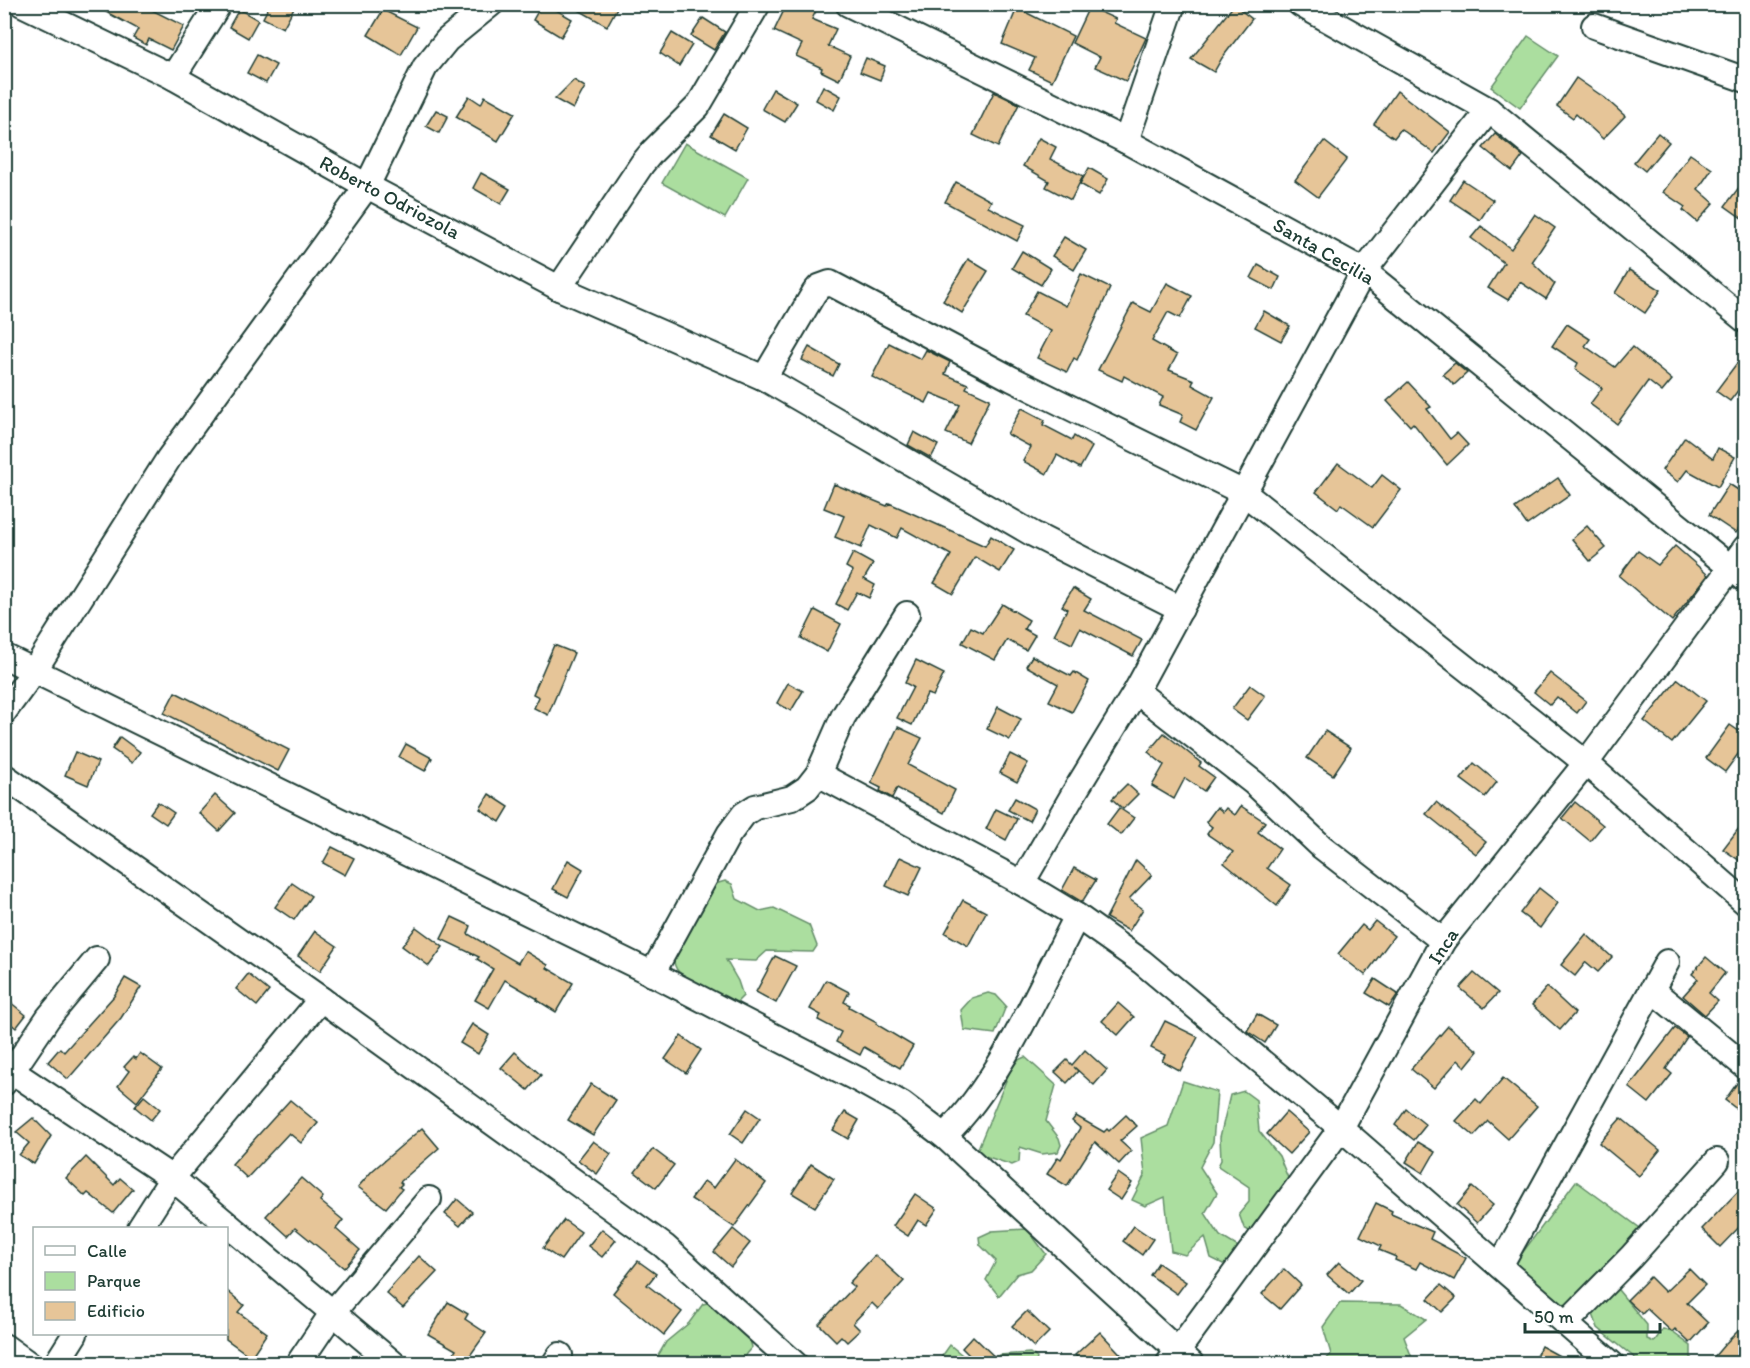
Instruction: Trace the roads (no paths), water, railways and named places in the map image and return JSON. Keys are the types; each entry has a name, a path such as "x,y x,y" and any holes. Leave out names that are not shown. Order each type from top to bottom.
{"street":[{"name":"Roberto Odriozola","path":"22,4 173,77 367,186 559,288 764,378 1034,534 1181,609"},
{"path":"173,77 219,4"},
{"path":"4,712 34,671 169,458 367,186 425,67 447,40 491,4"},
{"path":"559,288 642,164 698,106 758,4"},
{"name":"Santa Cecilia","path":"848,4 1126,141 1364,271 1738,574"},
{"path":"1126,141 1173,4"},
{"path":"1300,4 1489,110 1746,321"},
{"path":"1594,26 1746,80"},
{"path":"1022,883 1136,691 1364,271 1489,110"},
{"path":"764,378 814,293 819,287 830,283 1012,379 1244,492 1586,762 1746,903"},
{"name":"Inca","path":"1179,1360 1341,1128 1443,941 1738,574 1746,547"},
{"path":"652,974 729,834 744,814 767,803 792,798 807,788 818,774 843,717 907,614"},
{"path":"4,656 652,974 902,1104 944,1136 1179,1360"},
{"path":"1136,691 1254,783 1322,847 1443,941"},
{"path":"818,774 1022,883 1077,916 1142,962 1341,1128 1612,1364"},
{"path":"4,776 321,999 664,1246 795,1364"},
{"path":"944,1136 960,1121 993,1073 1077,916"},
{"path":"97,959 48,1018 7,1073 172,1178 394,1364"},
{"path":"1500,1266 1667,962"},
{"path":"1652,990 1746,1067"},
{"path":"141,1227 172,1178 321,999"},
{"path":"1566,1323 1631,1257 1716,1161"},
{"path":"298,1364 333,1312 429,1199"},
{"path":"56,1364 74,1335"},
{"path":"4,1346 29,1364"}]}
